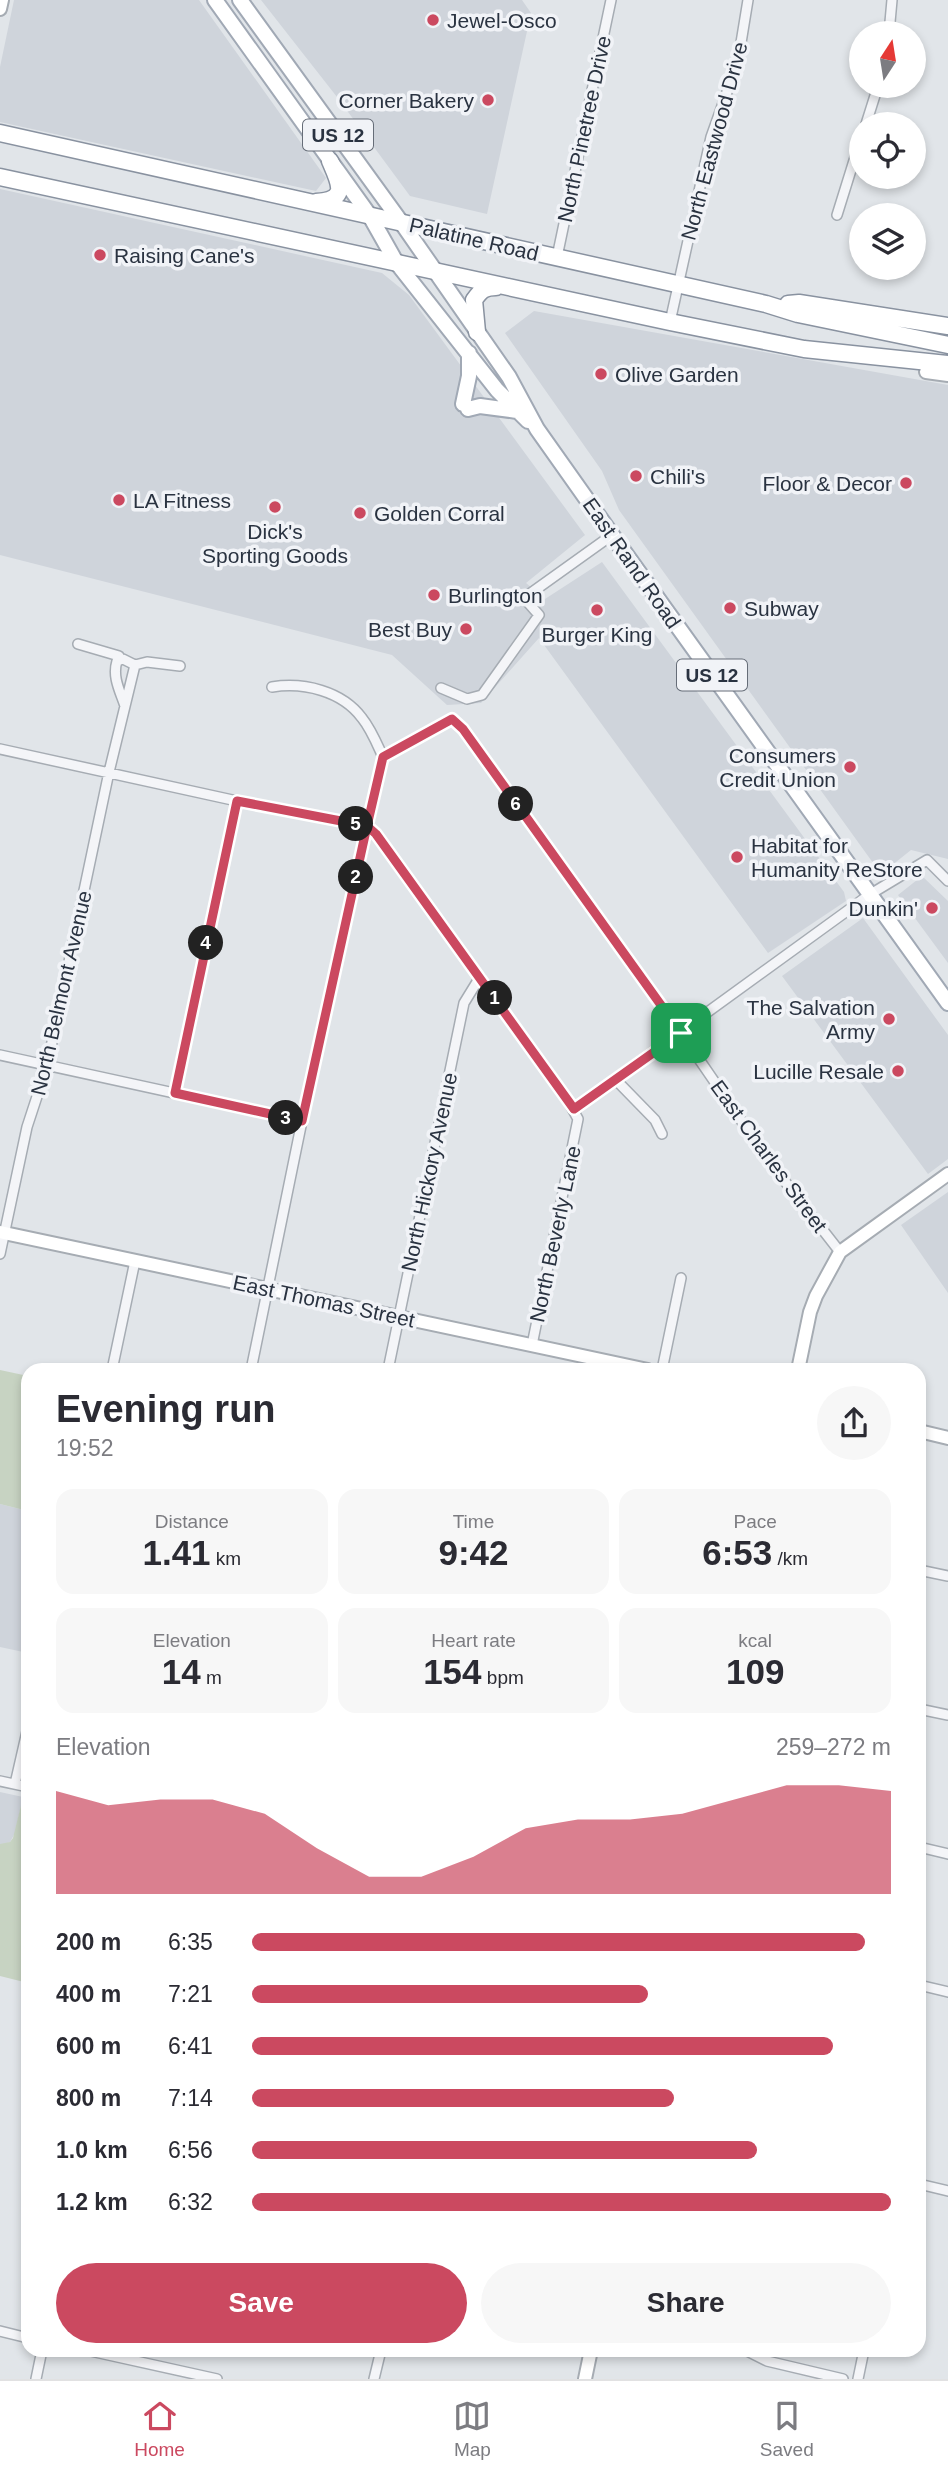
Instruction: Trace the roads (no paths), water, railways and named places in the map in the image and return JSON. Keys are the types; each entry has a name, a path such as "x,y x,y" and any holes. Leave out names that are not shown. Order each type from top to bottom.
{"highway":[{"name":"Palatine Road","path":"0,133 766,304 798,314 948,345"},
{"path":"310,203 329,201 337,196 339,183 330,161"},
{"name":"Palatine Road","path":"2,179 804,349 948,364"},
{"path":"477,332 473,308 480,290 488,286 506,287"},
{"path":"766,304 799,303 948,326"},
{"path":"804,349 926,372"}],"main road":[{"name":"East Rand Road","path":"215,0 370,216 396,262 497,390 537,429"},
{"name":"East Rand Road","path":"240,0 401,222 509,377 537,429 948,1003"},
{"path":"469,353 465,406 519,411"}],"street":[{"path":"0,9 2,0"},
{"name":"North Pinetree Drive","path":"557,257 611,0"},
{"name":"North Eastwood Drive","path":"670,322 710,137 738,61 748,0"},
{"path":"890,21 892,0"},
{"path":"837,215 849,176"},
{"path":"926,372 948,375"},
{"path":"441,688 467,699 482,695 539,615 524,598 612,535"},
{"path":"78,644 119,656 120,660"},
{"path":"125,706 116,680 117,661 128,659 135,665 147,662 180,666"},
{"name":"North Belmont Avenue","path":"0,1254 2,1232 27,1127 47,1066 109,772 135,665"},
{"path":"253,1363 302,1121 383,757 363,719 351,705 335,695 314,689 296,685 272,687"},
{"name":"East Charles Street","path":"383,757 452,719 463,729 681,1033 769,1161 840,1252"},
{"path":"0,749 237,801 367,826 376,834 574,1109 869,895 927,860 948,881"},
{"path":"175,1093 237,801"},
{"name":"North Hickory Avenue","path":"389,1363 464,1003 480,977"},
{"path":"0,1055 302,1121"},
{"path":"615,1079 655,1120 662,1134"},
{"name":"North Beverly Lane","path":"532,1345 578,1119 574,1109"},
{"path":"799,1363 813,1304 840,1252 948,1174"},
{"name":"East Thomas Street","path":"2,1232 616,1363"},
{"path":"113,1363 135,1261"},
{"path":"663,1363 681,1278"},
{"path":"926,1433 948,1438"},
{"path":"926,1571 948,1576"},
{"path":"926,1710 948,1715"},
{"path":"15,1784 21,1758"},
{"path":"0,1781 21,1785"},
{"path":"926,1849 948,1854"},
{"path":"926,1987 948,1992"},
{"path":"926,2186 948,2191"},
{"path":"0,2331 21,2336"},
{"path":"36,2379 41,2357"},
{"path":"111,2357 173,2374 217,2379"},
{"path":"374,2379 379,2357"},
{"path":"585,2379 590,2357"},
{"path":"758,2357 843,2379"},
{"path":"858,2379 863,2357"}],"place":[{"name":"Jewel-Osco","path":"433,20"},
{"name":"Corner Bakery","path":"488,100"},
{"name":"Raising Cane's","path":"100,255"},
{"name":"Olive Garden","path":"601,374"},
{"name":"Chili's","path":"636,476"},
{"name":"Floor & Decor","path":"906,483"},
{"name":"LA Fitness","path":"119,500"},
{"name":"Dick's Sporting Goods","path":"275,507"},
{"name":"Golden Corral","path":"360,513"},
{"name":"Burlington","path":"434,595"},
{"name":"Subway","path":"730,608"},
{"name":"Burger King","path":"597,610"},
{"name":"Best Buy","path":"466,629"},
{"name":"Consumers Credit Union","path":"850,767"},
{"name":"Habitat for Humanity ReStore","path":"737,857"},
{"name":"Dunkin'","path":"932,908"},
{"name":"The Salvation Army","path":"889,1019"},
{"name":"Lucille Resale","path":"898,1071"}]}
